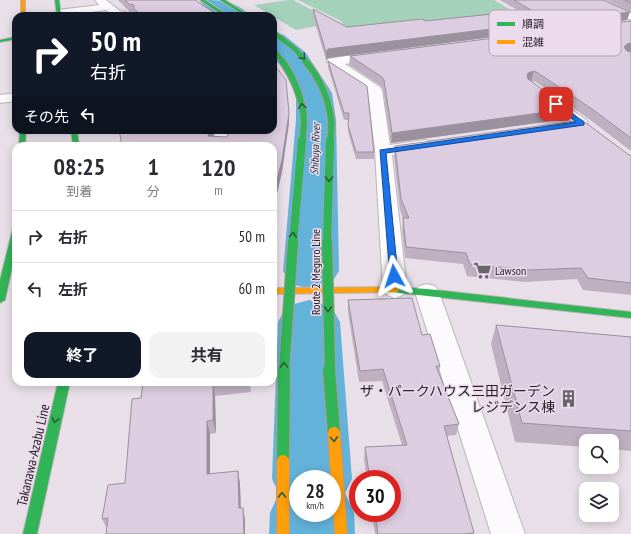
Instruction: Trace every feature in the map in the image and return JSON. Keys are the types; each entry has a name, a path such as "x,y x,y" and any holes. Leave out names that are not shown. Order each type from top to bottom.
{"main road":[{"path":"23,0 23,12"},
{"path":"57,0 58,12"},
{"path":"202,0 221,12"},
{"path":"222,0 242,12"},
{"name":"Route 2 Meguro Line","path":"277,35 296,49 316,73 328,101 331,118 327,259 328,364 341,534"},
{"path":"0,41 12,39"},
{"name":"Route 2 Meguro Line","path":"277,54 286,64 298,87 302,102 304,120 291,259 284,363 283,534"},
{"path":"0,300 12,248"},
{"path":"277,291 395,290 427,292 631,315"},
{"path":"0,305 11,304"},
{"name":"Takanawa-Azabu Line","path":"30,534 63,386"}],"street":[{"path":"597,0 611,10"},
{"path":"70,12 104,3 115,12"},
{"path":"395,290 376,90 333,62 396,53"},
{"path":"0,99 12,98"},
{"path":"559,126 588,128"},
{"path":"383,151 436,144"},
{"path":"427,292 508,534"}],"lane":[{"path":"543,95 588,128"}],"green space":[{"path":"293,0 335,22 296,30 277,19 277,12 266,12 254,5"},
{"path":"298,0 494,0 511,10 489,10 489,17 348,30 341,21"}],"building":[{"path":"125,0 195,0 213,12 138,12 134,9 134,5 129,4"},
{"path":"514,0 603,0 630,12 621,13 621,10 531,10"},
{"path":"313,9 347,27 422,19 425,21 489,14 489,29 328,49 326,52"},
{"path":"631,21 631,43 624,47 627,51 631,52 631,138 592,109 534,71 528,73 528,79 569,109 392,133 384,80 382,77 350,56 489,39 489,56 621,56 621,22"},
{"path":"328,61 367,86 374,152 356,152 348,125 349,113 344,113"},
{"path":"277,68 286,80 289,113 282,160 277,181 277,142 121,142 120,134 209,134 208,136 227,137 228,134 277,134"},
{"path":"582,120 631,155 631,283 588,278 581,268 529,270 470,264 466,253 406,247 403,218 409,218 401,199 395,146"},
{"path":"412,298 422,335 430,334 440,366 436,366 459,424 444,426 474,533 378,534 376,522 401,522 401,470 369,470 365,447 407,445 383,369 360,371 348,300"},
{"name":"ザ・パークハウス三田ガーデン レジデンス棟","path":"496,325 631,337 631,431 522,423"},
{"path":"142,386 213,386 213,420 207,421 207,474 238,471 239,508 243,508 244,534 106,534 108,518 102,519 108,485 125,483 132,399 141,398"}],"waterway":[{"name":"Shibuya River","path":"212,0 230,12"},
{"name":"Shibuya River","path":"277,45 294,60 314,93 316,120 311,271"},
{"name":"Shibuya River","path":"309,322 312,470"},
{"name":"Shibuya River","path":"312,522 312,534"}],"traffic: fast":[{"path":"57,0 58,12"},
{"path":"202,0 221,12"},
{"path":"222,0 242,12"},
{"path":"277,35 295,49 312,69 324,92 331,119 327,259 329,364 334,433"},
{"path":"0,41 12,39"},
{"path":"277,54 294,82 300,100 304,120 291,259 284,363 283,461"},
{"path":"22,142 23,134"},
{"path":"74,134 76,142"},
{"path":"0,300 12,248"},
{"path":"394,290 427,292 631,315"},
{"path":"30,534 63,386"}],"traffic: slow":[{"path":"23,0 23,12"},
{"path":"277,291 394,290"},
{"path":"334,433 341,534"},
{"path":"283,461 283,534"}],"place":[{"name":"Lawson","path":"482,271"},
{"name":"ザ・パークハウス三田ガーデン レジデンス棟","path":"568,399"}],"route":[{"path":"394,276 383,151 582,123 556,104"}]}
